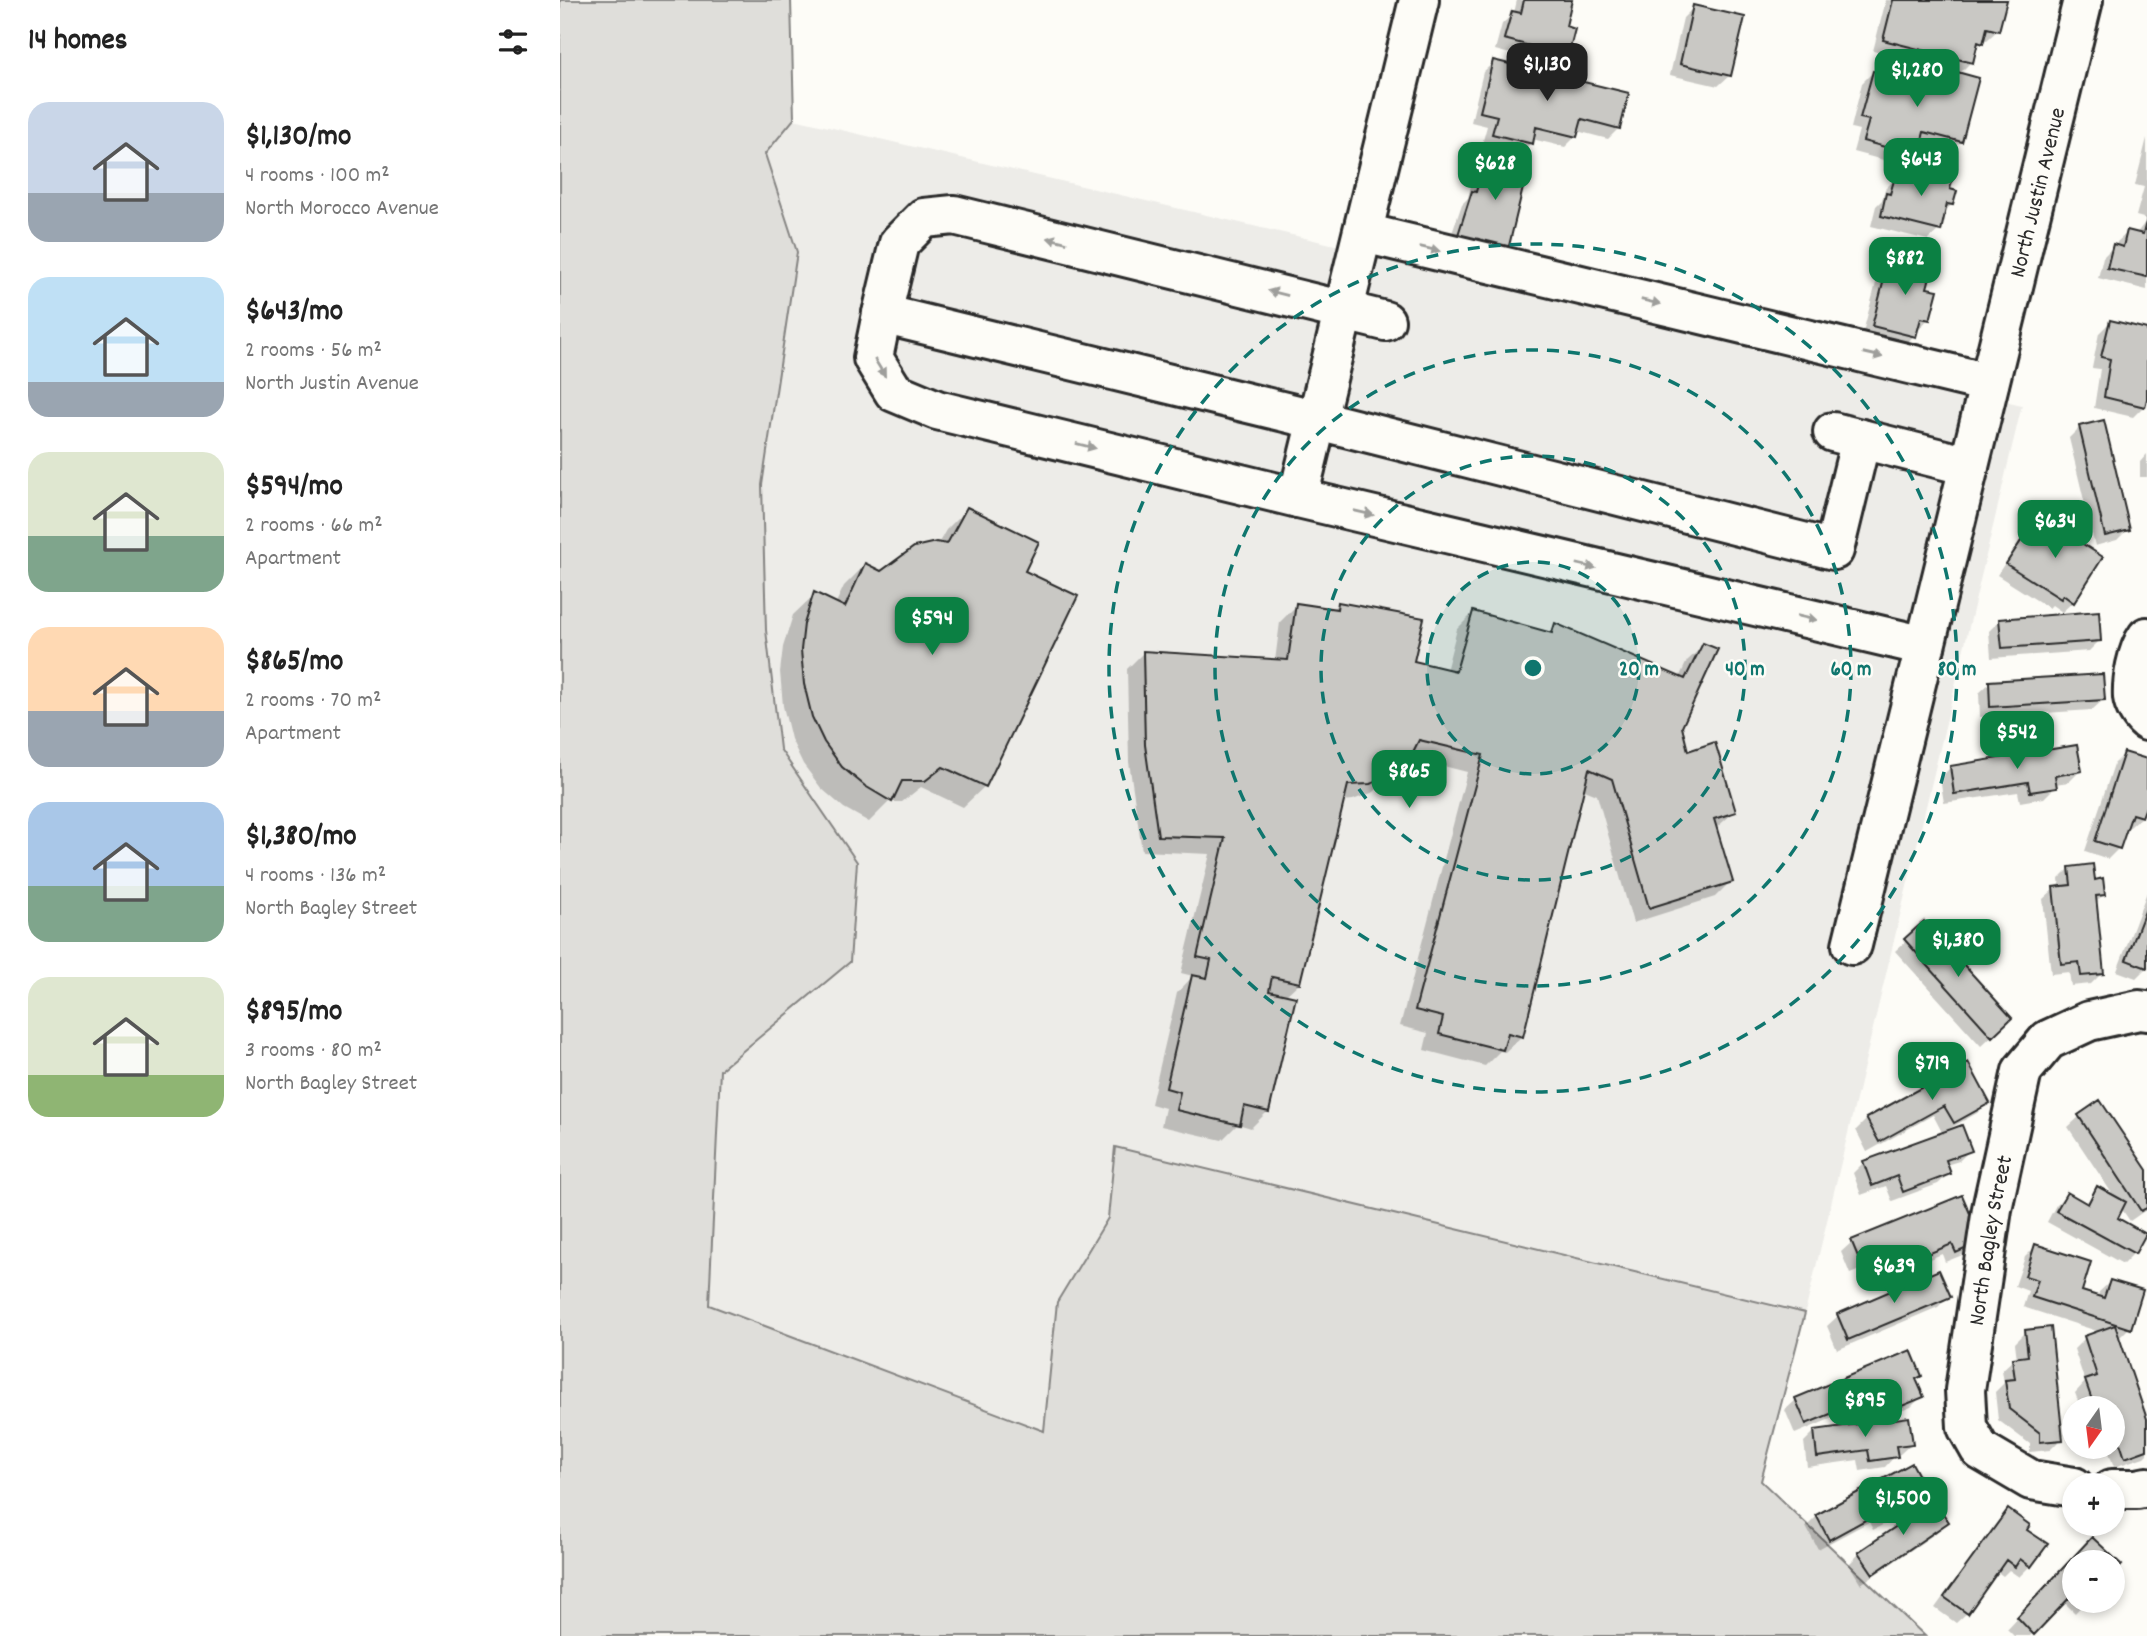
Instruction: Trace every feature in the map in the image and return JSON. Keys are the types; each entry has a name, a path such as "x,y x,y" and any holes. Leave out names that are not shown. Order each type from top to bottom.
{"street":[{"path":"1298,498 1419,0"},
{"name":"North Justin Avenue","path":"1852,945 2083,0"},
{"path":"1385,321 954,215 924,218 899,243 873,358 894,392 937,410 1925,646"},
{"path":"1364,233 1989,383"},
{"path":"882,314 1835,550 1847,435 1969,466"},
{"path":"2147,637 2143,642 2136,670 2133,700 2143,719 2147,721"},
{"name":"North Bagley Street","path":"2062,1485 2031,1480 1980,1450 1967,1427 1965,1390 1992,1209 2022,1071 2048,1040 2090,1021 2139,1010 2147,1011"},
{"path":"2125,1489 2147,1487"}],"shaded area":[{"path":"560,0 791,0 794,119 765,154 797,252 762,485 766,630 780,749 857,862 850,962 720,1070 709,1305 1044,1431 1057,1302 1108,1218 1115,1147 1805,1313 1761,1481 1925,1636 560,1636"},
{"path":"794,119 2022,405 1805,1313 1116,1147 1109,1218 1057,1302 1045,1431 709,1305 720,1070 850,962 856,863 780,749 766,630 762,485 797,252 765,153"}],"building":[{"path":"1524,0 1572,0 1566,26 1575,29 1568,56 1504,39 1512,11 1521,13"},
{"path":"1893,0 2007,0 1999,31 1987,28 1983,44 1978,42 1973,63 1883,40"},
{"path":"1693,5 1745,17 1731,76 1680,64"},
{"path":"1493,60 1629,93 1620,129 1582,119 1577,137 1536,127 1533,144 1492,134 1497,116 1480,112"},
{"path":"1939,67 1979,78 1962,142 1924,132 1918,156 1863,141 1869,120 1860,118 1873,71 1934,86"},
{"path":"1486,152 1529,163 1508,250 1457,238 1472,191 1476,192"},
{"path":"1920,164 1954,173 1950,189 1957,191 1953,205 1947,204 1941,231 1881,216 1886,193 1890,194 1895,177 1916,182"},
{"path":"2147,218 2147,277 2107,268 2113,244 2123,247 2127,230 2143,234"},
{"path":"1890,256 1933,266 1927,288 1938,290 1930,320 1921,318 1916,337 1872,326"},
{"path":"2110,320 2147,329 2145,407 2104,397 2110,359 2101,357"},
{"path":"2104,420 2130,530 2105,536 2079,426"},
{"path":"967,507 1039,542 1025,571 1078,596 986,787 943,767 925,781 902,781 892,802 865,786 842,767 824,742 812,717 804,684 801,650 804,624 814,592 845,607 865,563 881,571 914,547 936,542 947,544"},
{"path":"2038,515 2103,557 2074,603 2063,595 2061,599 2006,564"},
{"path":"1338,602 1424,618 1414,661 1456,671 1473,611 1552,633 1555,623 1685,679 1703,643 1718,649 1682,727 1688,751 1715,742 1736,812 1714,819 1733,882 1649,908 1612,779 1589,769 1523,1037 1508,1033 1503,1050 1439,1034 1443,1017 1415,1010 1483,755 1419,740 1409,760 1392,776 1370,784 1348,785 1300,983 1272,977 1269,991 1296,997 1269,1112 1244,1106 1240,1125 1176,1110 1180,1092 1166,1088 1192,975 1207,978 1211,960 1197,957 1225,838 1158,836 1145,745 1143,651 1288,660 1296,603 1337,609"},
{"path":"2099,611 2101,641 2002,648 1999,619"},
{"path":"2103,674 2105,700 1990,707 1989,681"},
{"path":"2077,745 2082,771 2055,776 2057,788 2030,792 2028,782 1954,794 1950,766"},
{"path":"2124,752 2147,759 2147,804 2142,817 2132,814 2120,849 2095,841"},
{"path":"2093,864 2095,880 2103,878 2105,895 2096,896 2104,974 2081,976 2079,962 2061,964 2053,887 2071,885 2069,867"},
{"path":"2147,906 2147,968 2126,960"},
{"path":"1924,921 2012,1018 1992,1037 1904,939"},
{"path":"1968,1062 1990,1103 1954,1123 1944,1106 1879,1142 1866,1118"},
{"path":"2100,1100 2147,1170 2147,1208 2141,1211 2078,1115"},
{"path":"1962,1125 1972,1151 1946,1160 1951,1174 1903,1192 1897,1176 1872,1186 1863,1161"},
{"path":"2097,1186 2126,1202 2118,1218 2146,1234 2135,1254 2056,1211 2067,1192 2088,1204"},
{"path":"1962,1195 1972,1218 1978,1243 1956,1253 1952,1244 1911,1261 1905,1246 1861,1264 1851,1240"},
{"path":"2035,1244 2091,1262 2082,1291 2104,1298 2110,1280 2143,1290 2131,1329 2032,1297 2038,1280 2025,1276"},
{"path":"1939,1270 1951,1297 1848,1340 1837,1314"},
{"path":"2115,1325 2147,1419 2147,1450 2125,1458 2125,1396 2091,1396 2085,1380 2097,1376 2084,1336"},
{"path":"2051,1327 2062,1440 2040,1442 2040,1433 2009,1409 2005,1380 2015,1379 2012,1358 2028,1356 2025,1330"},
{"path":"1911,1350 1922,1376 1916,1379 1924,1397 1875,1417 1867,1399 1806,1424 1795,1398"},
{"path":"1909,1417 1913,1444 1896,1446 1898,1457 1870,1461 1868,1450 1817,1457 1814,1430"},
{"path":"1912,1463 1925,1487 1903,1498 1908,1507 1884,1521 1880,1512 1829,1540 1816,1515"},
{"path":"1934,1501 1949,1522 1873,1574 1858,1552"},
{"path":"2008,1509 2030,1525 2027,1530 2048,1544 2031,1567 2020,1559 2015,1567 2006,1560 1968,1614 1944,1597"},
{"path":"2092,1537 2106,1550 2080,1550"},
{"path":"2062,1569 2062,1606 2034,1635 2017,1617"}]}
